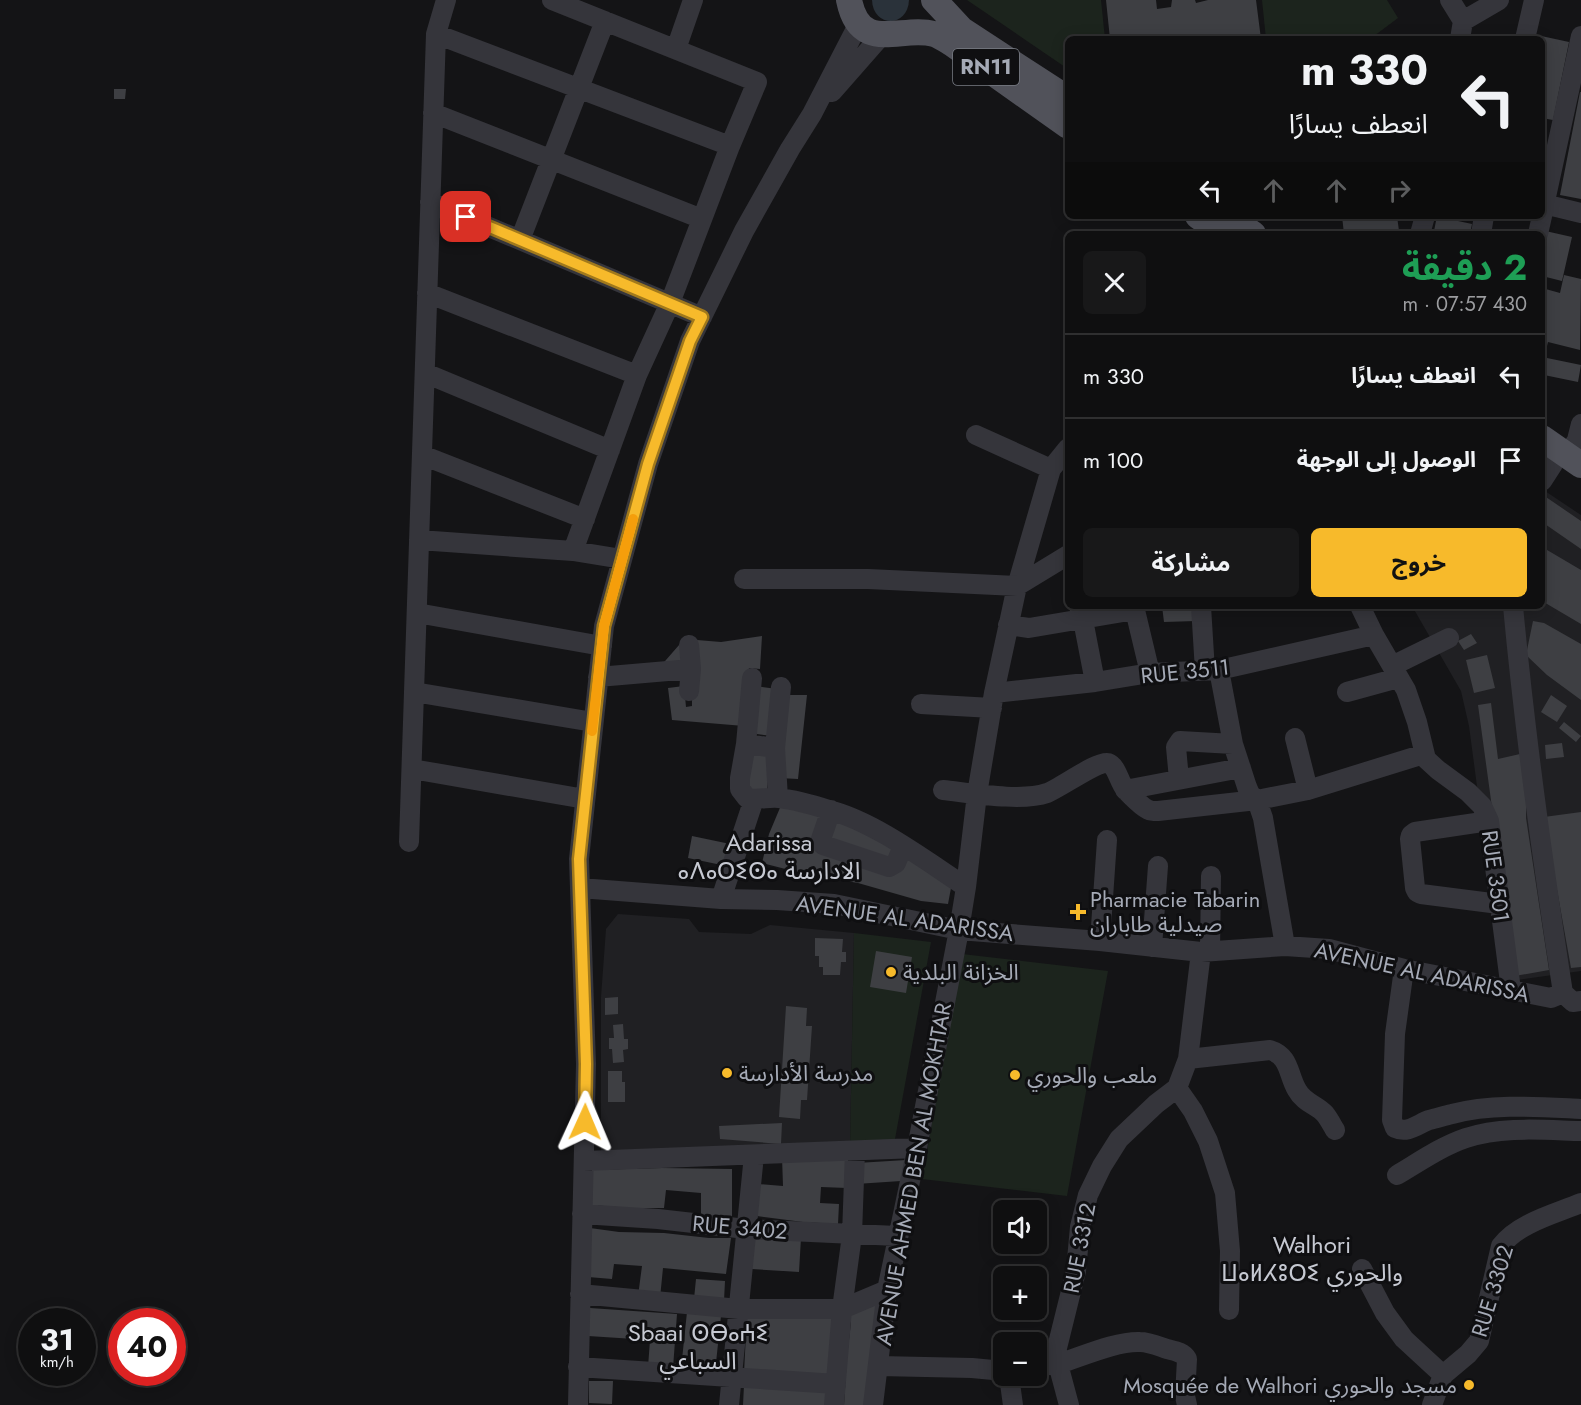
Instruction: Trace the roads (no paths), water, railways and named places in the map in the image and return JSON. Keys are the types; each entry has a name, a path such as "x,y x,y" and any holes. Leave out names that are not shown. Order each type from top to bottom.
{"main road":[{"path":"853,10 868,30 890,35 911,28 920,18 926,0"},
{"name":"RN11","path":"934,0 962,30 1065,97"},
{"name":"RN11","path":"890,35 935,34 960,49 1065,124"},
{"path":"1204,219 1223,229"},
{"path":"1545,443 1557,464 1581,482"}],"street":[{"path":"409,842 436,34 446,0"},
{"path":"552,0 757,82 670,303 637,375 573,551"},
{"path":"676,49 693,0"},
{"path":"1450,0 1462,30 1500,0"},
{"path":"1526,36 1534,0"},
{"path":"578,1405 586,1064 579,859 604,626 648,464 690,341 744,231 790,148 812,114 859,23 853,10"},
{"path":"520,240 605,21"},
{"path":"436,34 730,146"},
{"path":"812,114 890,35"},
{"path":"1545,198 1581,36"},
{"path":"433,113 702,219"},
{"path":"430,201 702,317"},
{"path":"1545,202 1581,213"},
{"path":"427,293 637,375"},
{"path":"424,373 610,450"},
{"path":"1557,464 1577,440 1581,424"},
{"path":"976,435 1051,469 1065,452"},
{"path":"422,455 585,519"},
{"name":"AVENUE AHMED BEN AL MOKHTAR","path":"873,1405 887,1290 959,930 977,794 993,701 1017,586 1051,469"},
{"path":"419,540 573,551 622,559"},
{"path":"744,579 868,579 1017,586 1065,562"},
{"path":"1008,625 1029,628 1081,613 1124,609"},
{"path":"1135,609 1150,673"},
{"path":"1202,609 1212,671 1240,768 1250,794 1257,800 1263,818 1285,946"},
{"path":"943,790 1031,798 1048,793 1097,764 1106,762 1114,769 1125,790 1151,811 1257,800 1308,790 1424,754 1418,722 1406,690 1361,609"},
{"path":"1513,609 1546,885 1563,993"},
{"path":"417,613 602,646"},
{"path":"1081,613 1095,682"},
{"name":"RUE 3511","path":"921,704 993,701 1150,673 1212,671 1374,635"},
{"path":"1347,693 1395,672 1449,638"},
{"path":"689,645 691,669 689,691"},
{"path":"598,677 691,669"},
{"path":"752,678 740,789 751,799 778,798 851,817 903,846 966,887"},
{"path":"778,798 775,748 781,687"},
{"path":"414,692 593,722"},
{"path":"1295,738 1308,790"},
{"path":"1179,779 1176,747 1180,741 1233,744"},
{"path":"746,744 775,748"},
{"name":"RUE 3501","path":"1424,754 1437,770 1468,792 1482,806 1489,821 1510,990"},
{"path":"1125,790 1240,768"},
{"path":"412,769 585,799"},
{"path":"721,899 751,799"},
{"path":"831,810 820,842 823,845 889,867 896,863 903,846"},
{"path":"1489,821 1425,830 1411,835 1415,888 1421,894 1500,904"},
{"path":"1100,941 1107,840"},
{"path":"1152,947 1158,866"},
{"path":"1211,876 1205,952 1188,1059 1177,1088 1193,1111 1208,1141 1225,1193 1230,1251 1229,1310"},
{"name":"AVENUE AL ADARISSA","path":"580,888 721,899 834,904 959,930 1205,952 1285,946 1329,950 1404,969 1551,998 1563,993 1573,1002 1581,1001"},
{"path":"1404,969 1395,1034 1392,1120 1395,1128 1401,1131 1409,1130 1430,1120 1459,1112 1494,1108 1581,1109"},
{"path":"1188,1059 1270,1050 1278,1052 1284,1059 1297,1091 1311,1105 1324,1113 1335,1130"},
{"name":"RUE 3312","path":"1049,1366 1076,1271 1080,1227 1088,1195 1119,1139 1156,1104 1177,1088"},
{"path":"1397,1175 1445,1147 1486,1132 1581,1131"},
{"path":"584,1161 917,1148"},
{"path":"834,1405 842,1309 852,1235 855,1151"},
{"path":"729,1405 754,1155"},
{"name":"RUE 3302","path":"1443,1375 1479,1341 1502,1245 1508,1236 1519,1228 1581,1203"},
{"name":"RUE 3402","path":"582,1214 658,1219 746,1229 897,1236"},
{"path":"1362,1269 1385,1313 1404,1339 1443,1375 1432,1405"},
{"path":"580,1294 739,1309 842,1309 887,1290"},
{"path":"1069,1405 1049,1366 1113,1346 1139,1341 1179,1352 1188,1359 1185,1396 1187,1405"},
{"path":"879,1366 993,1370"},
{"path":"578,1367 836,1384"},
{"path":"1011,1386 1013,1405"}],"place":[{"name":"Pharmacie Tabarin صيدلية طاباران","path":"1078,912"},
{"name":"الخزانة البلدية","path":"891,972"},
{"name":"مدرسة الأدارسة","path":"727,1073"},
{"name":"ملعب والحوري","path":"1015,1075"},
{"name":"Mosquée de Walhori مسجد والحوري","path":"1469,1385"}],"district":[{"name":"Adarissa ⴰⴷⴰⵔⵉⵙⴰ الادارسة","path":"769,856"},
{"name":"Walhori ⵡⴰⵍⵃⵓⵔⵉ والحوري","path":"1312,1258"},
{"name":"Sbaai ⵙⴱⴰⵄⵉ السباعي","path":"698,1346"}]}
